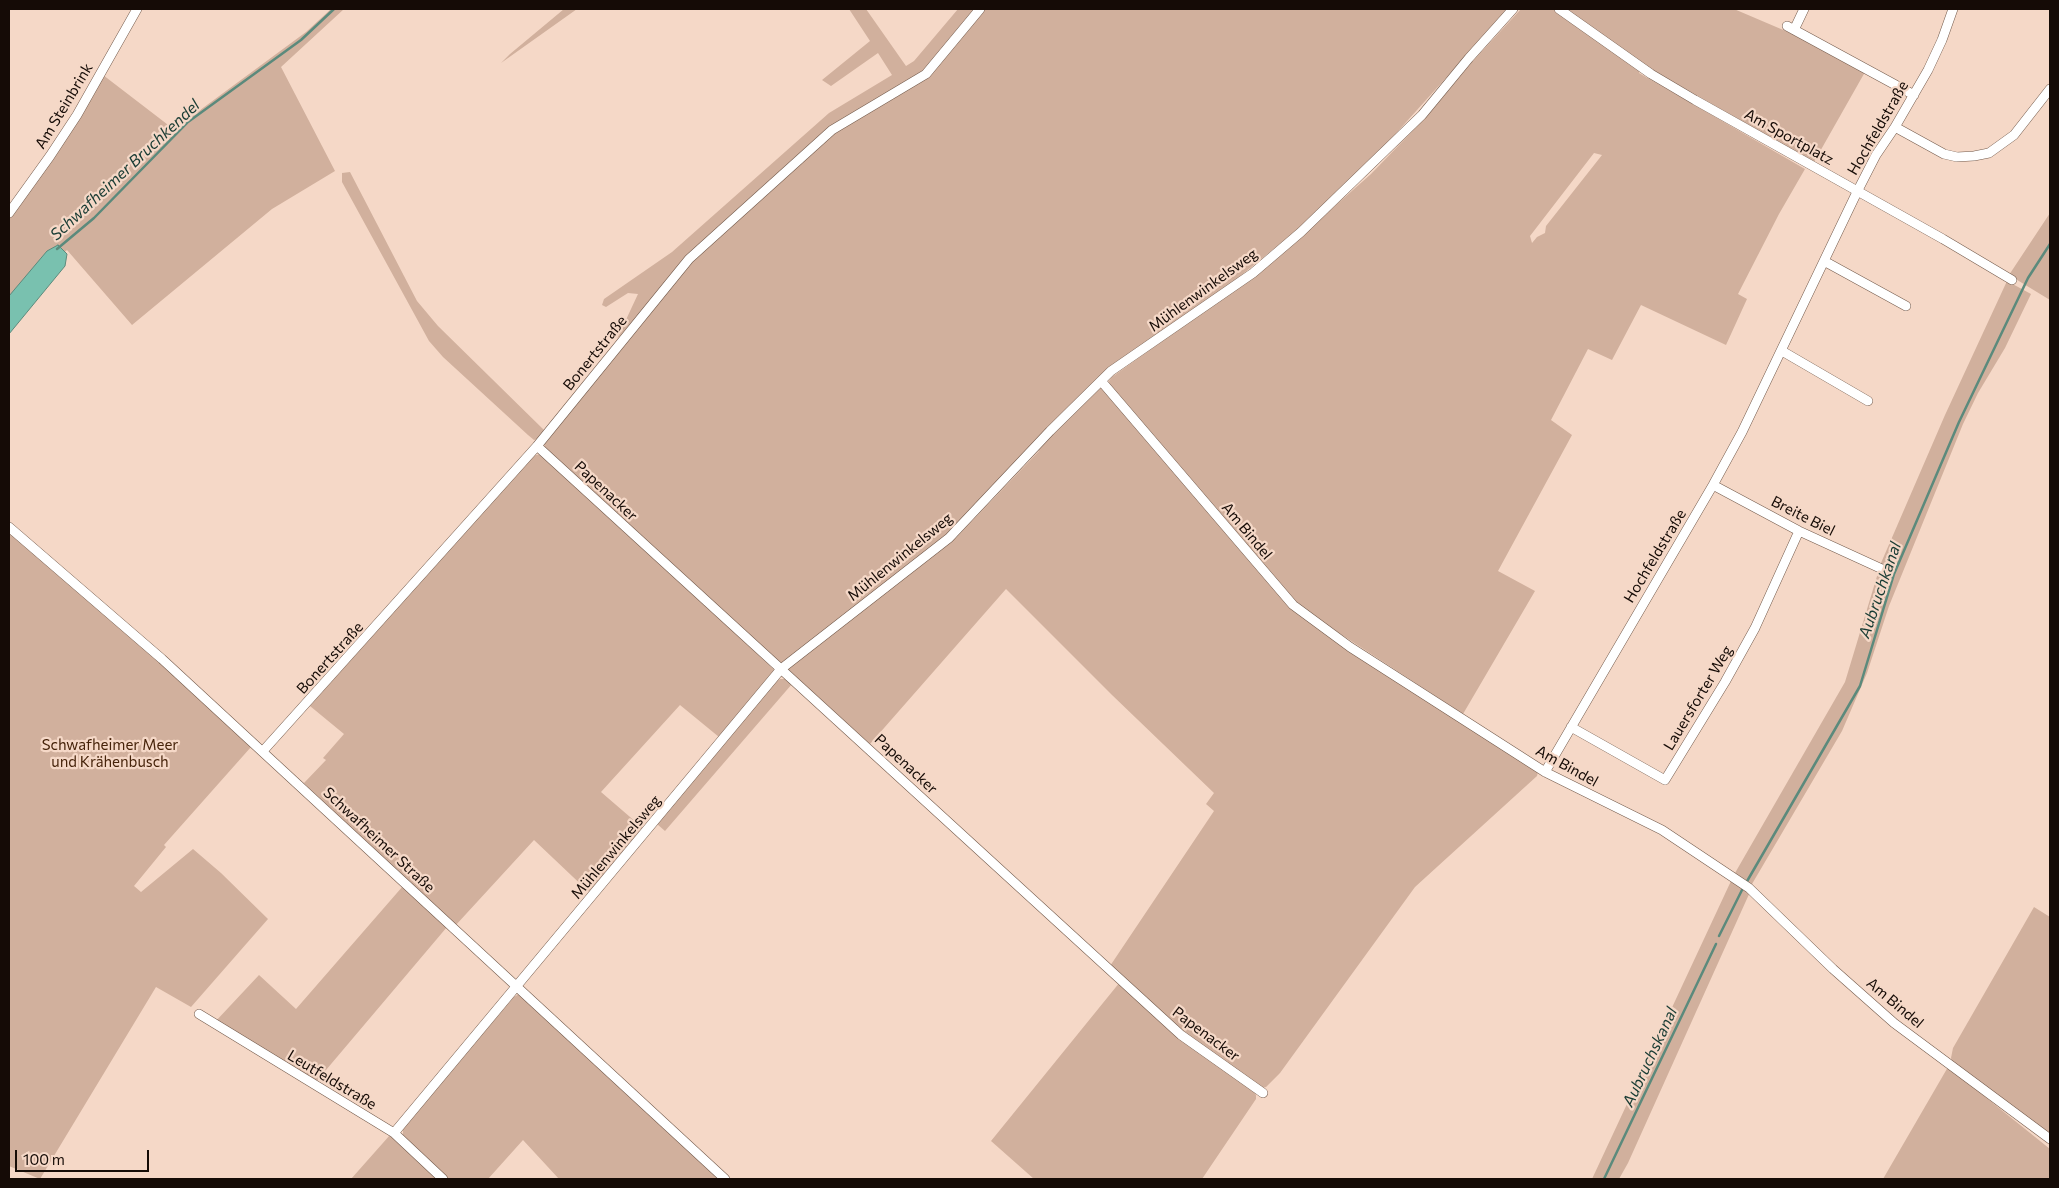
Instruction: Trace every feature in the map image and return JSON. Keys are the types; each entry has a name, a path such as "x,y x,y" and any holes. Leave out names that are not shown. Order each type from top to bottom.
{"street":[{"name":"Am Steinbrink","path":"9,213 77,115 137,9"},
{"name":"Bonertstraße","path":"263,751 537,446 689,259 832,130 926,74 980,9"},
{"name":"Mühlenwinkelsweg","path":"394,1133 781,669 949,538 1050,432 1111,372 1253,273 1301,232 1422,114 1513,9"},
{"name":"Am Sportplatz","path":"1559,9 1651,74 2012,280"},
{"path":"1804,9 1791,28 1914,95"},
{"name":"Hochfeldstraße","path":"1545,772 1742,432 1857,192 1876,155 1914,95 1942,40 1953,9"},
{"path":"1895,127 1944,154 1957,157 1974,156 1989,152 2014,135 2050,89"},
{"path":"1824,261 1906,306"},
{"path":"1782,351 1868,401"},
{"name":"Am Bindel","path":"1102,382 1293,605 1350,647 1545,772 1662,830 1737,879 1894,1023 2050,1139"},
{"name":"Papenacker","path":"537,446 1181,1035 1263,1093"},
{"name":"Breite Biel","path":"1713,485 1800,531 1882,569"},
{"name":"Schwafheimer Straße","path":"9,526 162,659 263,751 516,988 724,1179"},
{"name":"Lauersforter Weg","path":"1571,727 1665,780 1726,682 1755,628 1800,531"},
{"name":"Leutfeldstraße","path":"198,1014 394,1133 443,1179"}],"green space":[{"path":"331,9 344,9 281,67 335,171 272,209 132,325 67,250 40,274 9,312 9,218 39,178 103,75 176,131 192,116 306,32"},
{"path":"564,9 577,9 501,63 510,54"},
{"path":"849,9 866,9 906,66 914,61 958,9 1508,9 1390,140 1299,228 1233,282 1096,381 1291,609 1538,772 1537,776 1415,887 1280,1073 1266,1087 1262,1088 1186,1036 1110,966 1214,811 1206,804 1214,793 1006,589 870,744 546,452 544,442 655,296 617,339 638,294 628,293 606,307 602,305 604,299 672,252 829,113 892,75 878,53 831,86 822,80 870,41","holes":["1036,447 1039,451 956,538 950,538"]},
{"path":"1521,9 1734,9 1795,35 1865,72 1814,162 1642,64 1639,73 1805,169 1779,214 1738,294 1747,299 1726,345 1641,305 1612,360 1588,349 1551,420 1572,435 1498,571 1535,591 1463,714 1316,618 1295,602 1110,389 1109,381 1265,268 1371,174 1427,116 1473,61","holes":["1594,153 1602,155 1546,226 1545,233 1537,237 1532,243 1530,236"]},
{"path":"350,172 417,301 438,326 544,430 538,439 534,440 528,435 443,357 429,341 342,182 342,173"},
{"path":"2050,213 2050,300 2009,275"},
{"path":"2007,281 2031,294 2005,348 1978,393 1963,424 1889,606 1867,673 1842,731 1752,884 1735,873 1845,682 1881,563 1945,415"},
{"path":"545,453 774,670 719,737 680,705 601,792 644,829 591,894 534,840 455,926 304,783 326,760 323,758 344,734 310,706 532,456"},
{"name":"Schwafheimer Meer und Krähenbusch","path":"9,530 161,663 251,747 164,845 166,847 134,886 141,892 193,849 221,873 268,919 191,1007 156,987 40,1179 9,1166"},
{"path":"780,679 786,679 792,684 665,831 657,824 774,683"},
{"path":"1731,881 1750,892 1628,1163 1619,1179 1592,1179"},
{"path":"403,886 447,927 315,1083 215,1022 259,975 296,1009"},
{"path":"2034,907 2050,917 2050,1135 1953,1063 1951,1058 1953,1048"},
{"path":"1120,982 1253,1090 1256,1099 1202,1179 1034,1179 991,1141"},
{"path":"519,994 721,1179 559,1179 523,1140 488,1179 447,1179 403,1138 403,1128 514,997"},
{"path":"1948,1067 2050,1149 2050,1179 1883,1179"},
{"path":"390,1135 437,1179 351,1179"}],"water":[{"path":"58,245 67,254 65,266 9,334 9,296 47,251"}],"waterway":[{"name":"Schwafheimer Bruchkendel","path":"57,249 94,218 188,122 301,40 334,9"},
{"name":"Aubruchkanal","path":"1746,883 1860,686 1894,574 1959,422 2028,278 2050,244"},
{"name":"Aubruchkanal","path":"1719,936 1743,888"},
{"name":"Aubruchskanal","path":"1604,1179 1716,944"}]}
